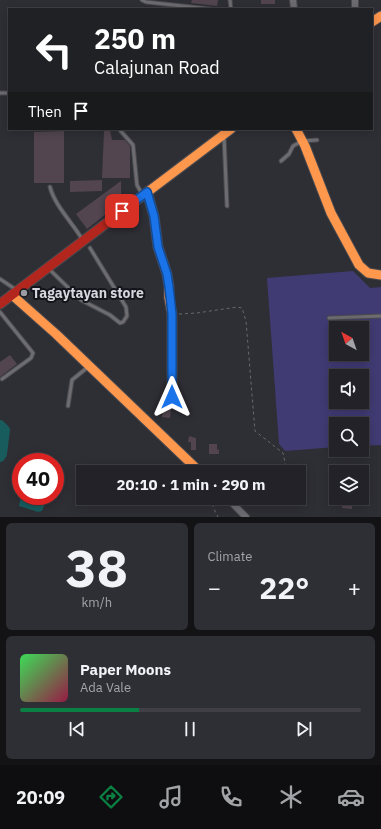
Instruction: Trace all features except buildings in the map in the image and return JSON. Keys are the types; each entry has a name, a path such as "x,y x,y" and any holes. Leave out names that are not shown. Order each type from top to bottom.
{"street":[{"path":"296,130 331,213 359,265 363,270 370,274 381,275"},
{"path":"0,304 228,132"},
{"path":"146,194 154,216 158,247 167,274 172,314 172,397"},
{"path":"15,293 193,465"},
{"path":"233,505 246,517"}],"lane":[{"path":"142,0 146,2 201,8"},
{"path":"120,130 133,145 137,185 140,191 146,194"},
{"path":"227,206 228,132"},
{"path":"281,161 289,154 294,146 302,141 317,140"},
{"path":"50,187 53,195 83,241"},
{"path":"48,268 81,300 120,322 123,322 127,316 126,307 90,248"},
{"path":"0,280 15,293"},
{"path":"0,312 33,353 31,358 2,379"},
{"path":"329,318 381,316"},
{"path":"68,406 72,380 89,366"}],"path":[{"path":"172,314 197,313 237,307 242,308 246,321 255,431 283,454 285,465"},
{"path":"213,505 218,517"}],"shaded area":[{"path":"353,271 370,288 381,287 381,445 369,446 369,417 329,417 329,448 285,451 279,444 267,278"}],"water":[{"path":"44,505 42,511 38,512 19,506"}],"waterway":[{"path":"0,425 5,430 2,454 0,457"}],"traffic: slow":[{"path":"373,21 381,16"},
{"path":"133,203 230,130"},
{"path":"297,130 305,146 331,213 359,265 368,273 381,275"},
{"path":"147,192 154,216 158,247 167,274 169,287 169,298 172,314 172,397"},
{"path":"12,295 56,334 193,465"}],"traffic: jam":[{"path":"0,304 133,203"}],"place":[{"name":"Tagaytayan store","path":"24,293"}],"route":[{"path":"122,211 147,192 154,216 158,247 167,274 169,287 172,314 172,397"}]}
